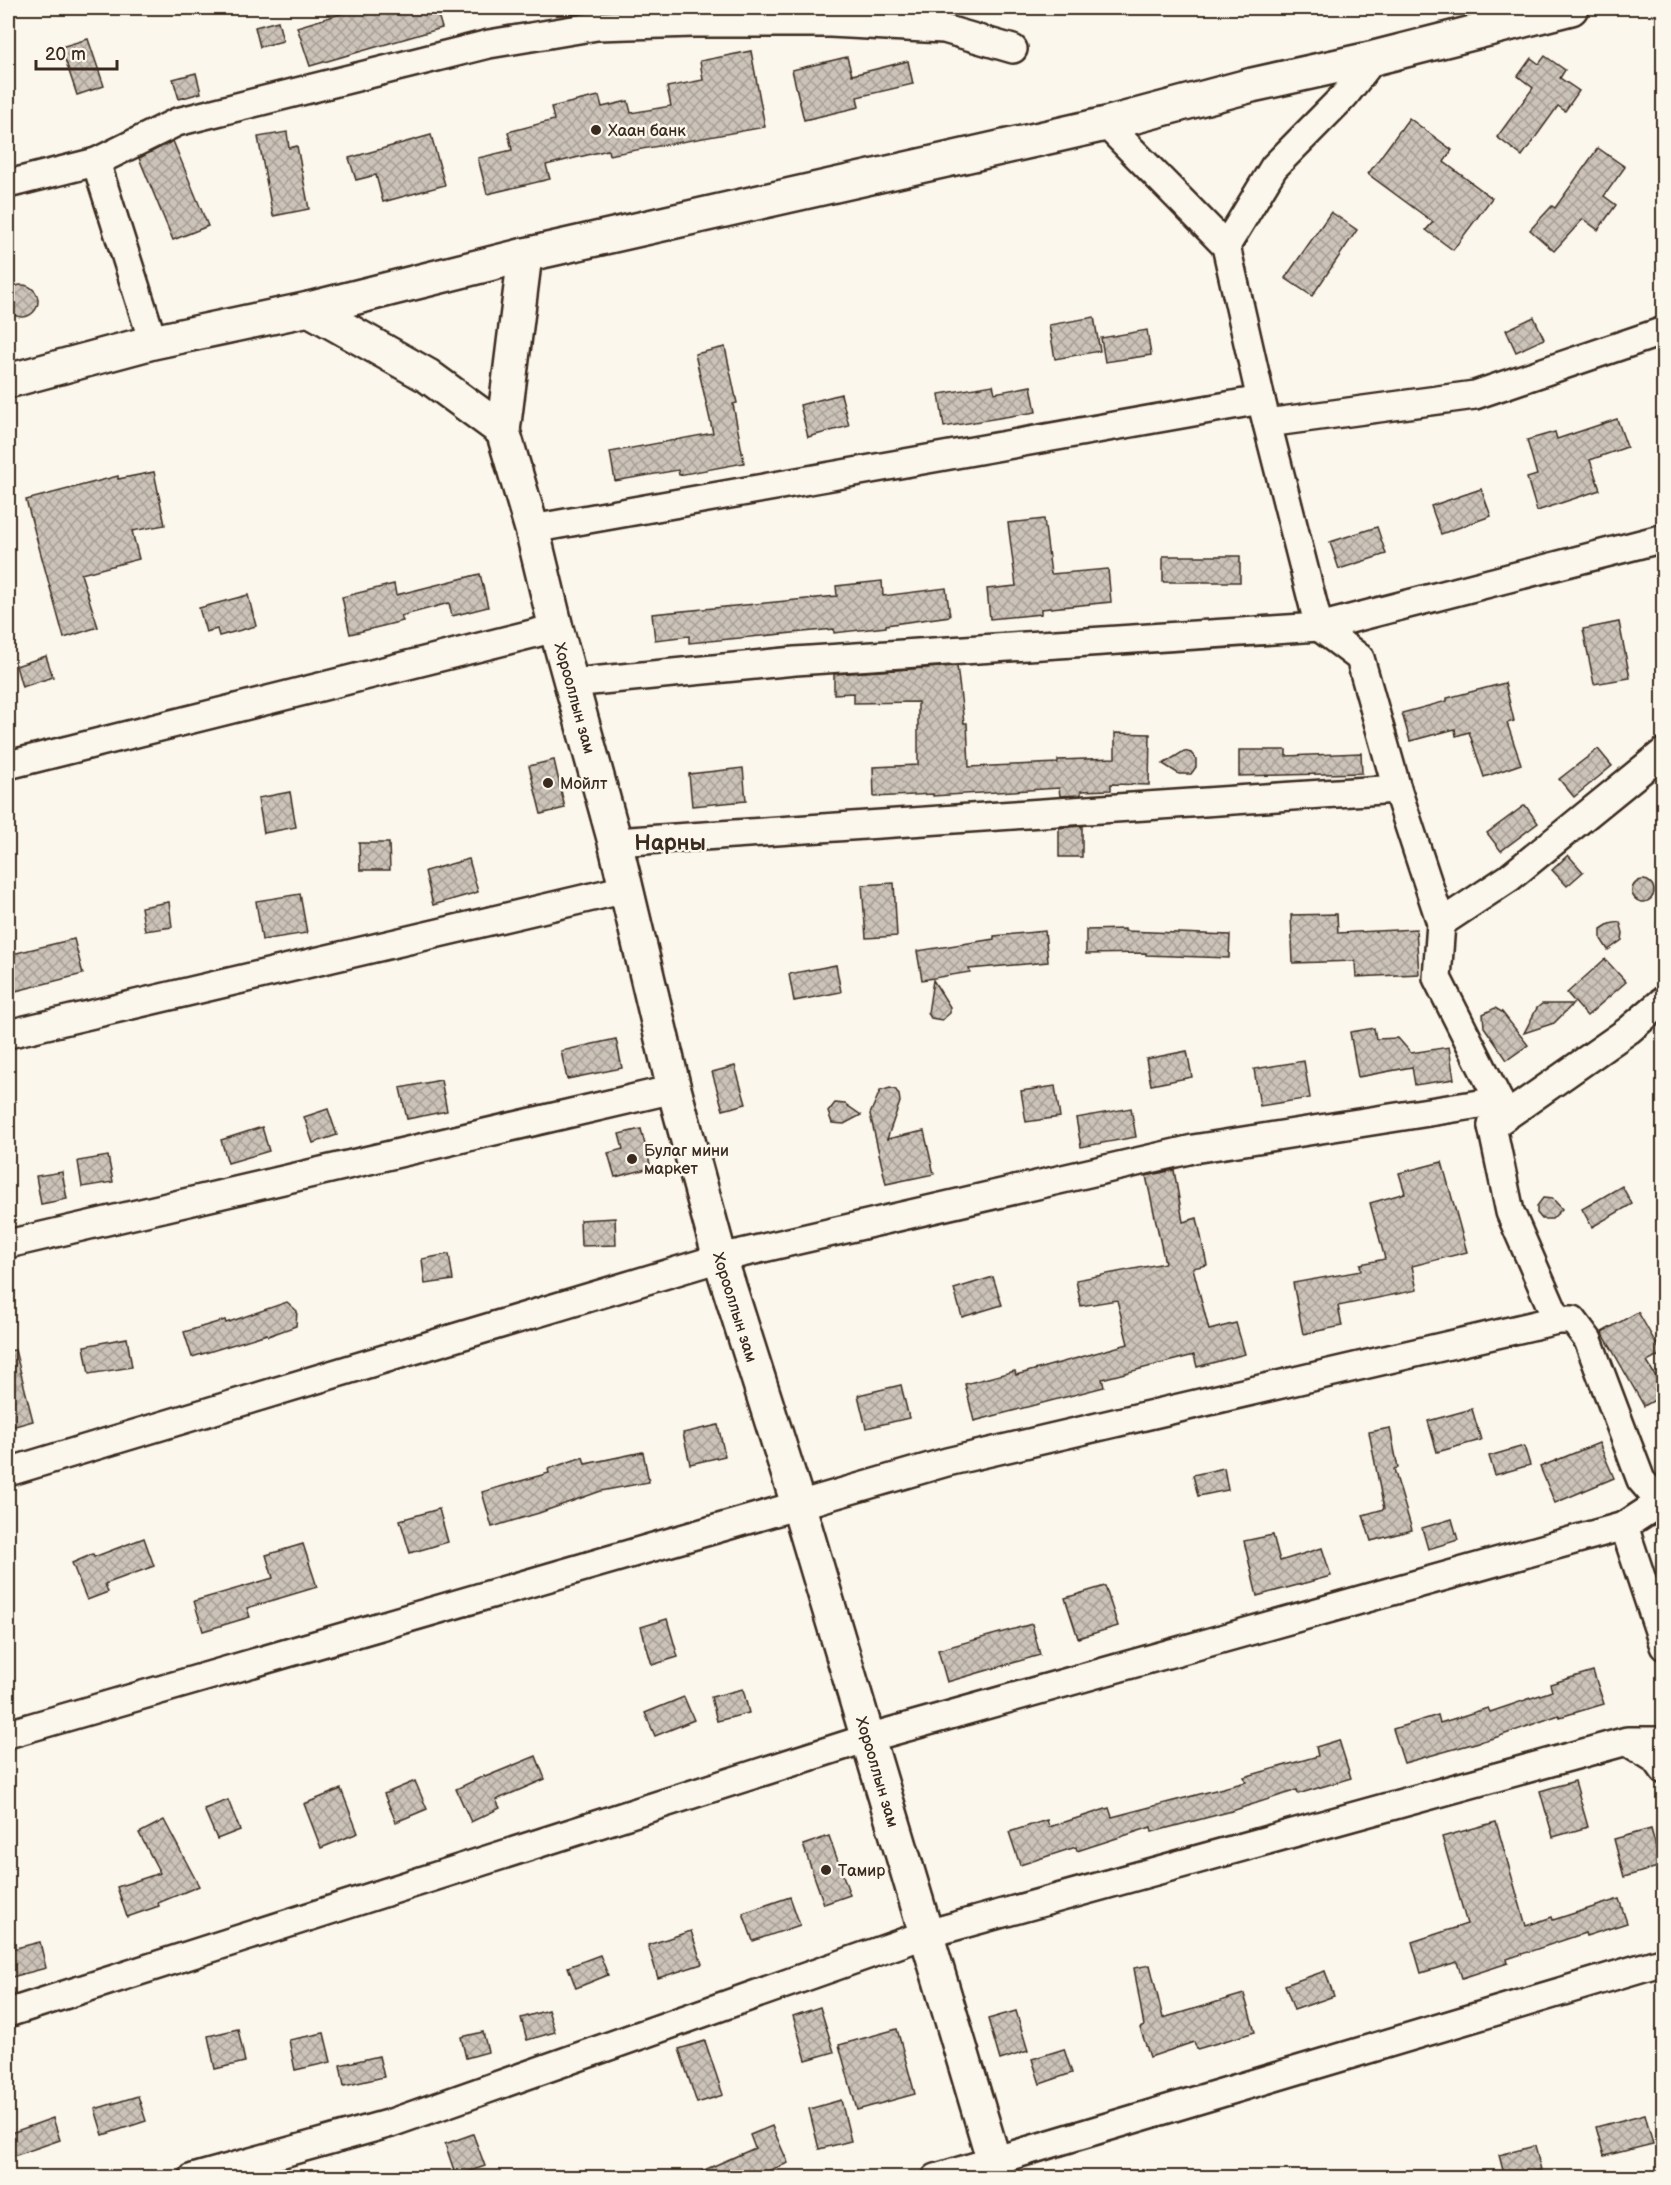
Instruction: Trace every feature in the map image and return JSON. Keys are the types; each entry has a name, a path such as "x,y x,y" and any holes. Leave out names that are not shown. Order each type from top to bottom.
{"street":[{"path":"8,381 153,342 309,309 525,255 1106,124 1252,85 1374,58 1571,8"},
{"path":"8,184 96,162 177,122 489,44 597,26 830,23 944,29 1013,50"},
{"path":"1226,246 1274,167 1345,95 1374,58"},
{"path":"1106,124 1226,246 1264,412 1319,627 1360,658 1397,789 1441,923 1437,978 1495,1113 1510,1212 1557,1320"},
{"path":"96,162 153,342"},
{"name":"Хорооллын зам","path":"525,255 502,430 532,529 556,628 615,842 674,1089 720,1258 798,1504 996,2169"},
{"path":"309,309 428,376 502,430"},
{"path":"532,529 1264,412 1476,395 1664,331"},
{"path":"571,683 795,661 1319,627 1664,538"},
{"path":"8,765 556,628"},
{"path":"1441,923 1509,878 1664,752"},
{"path":"615,842 1397,789"},
{"path":"8,1034 627,889"},
{"path":"8,1472 720,1258 1193,1149 1495,1113 1629,1030 1664,1000"},
{"path":"8,1244 674,1089"},
{"path":"8,1734 947,1462 1557,1320 1573,1320 1588,1340 1641,1480 1662,1501 1624,1526 868,1738 8,2013"},
{"path":"1624,1526 1664,1646"},
{"path":"193,2178 391,2123 927,1934 1627,1742 1664,1741"},
{"path":"1627,1742 1658,1760 1664,1770"},
{"path":"936,2178 996,2169 1664,1961"}],"building":[{"path":"360,8 436,8 442,28 310,66 297,27"},
{"path":"278,21 283,41 260,47 255,27"},
{"path":"88,39 104,86 77,95 61,47"},
{"path":"751,51 765,127 609,155 608,150 546,165 550,179 487,194 478,158 512,150 508,132 554,120 551,107 599,96 602,107 628,101 631,113 671,106 667,87 703,80 700,61"},
{"path":"1545,56 1565,70 1560,78 1579,91 1565,111 1558,106 1522,156 1497,137 1533,88 1518,76 1531,58 1539,64"},
{"path":"847,57 852,75 908,61 913,84 857,97 859,107 804,120 792,70"},
{"path":"196,73 201,93 179,99 173,79"},
{"path":"1409,118 1452,150 1444,162 1492,198 1453,250 1426,230 1433,222 1368,174"},
{"path":"287,132 289,148 297,146 309,209 273,216 258,137"},
{"path":"431,135 445,185 383,202 376,175 356,180 349,158"},
{"path":"173,141 208,226 173,240 139,158"},
{"path":"1598,148 1625,167 1604,196 1616,205 1598,230 1583,219 1554,251 1530,230 1552,206 1555,208"},
{"path":"1331,212 1357,230 1312,296 1285,278"},
{"path":"22,285 33,290 38,301 33,312 22,317 11,312 6,301 11,290"},
{"path":"1094,317 1100,351 1055,359 1049,325"},
{"path":"1534,317 1544,339 1516,352 1506,330"},
{"path":"1147,330 1151,355 1105,362 1101,338"},
{"path":"725,347 737,403 733,404 744,463 679,475 678,470 615,481 610,452 713,433 695,354"},
{"path":"993,385 995,393 1031,386 1036,412 944,427 939,394"},
{"path":"841,394 849,426 808,437 800,405"},
{"path":"1617,419 1627,447 1590,460 1600,490 1537,511 1527,478 1537,475 1527,440 1555,432 1557,439"},
{"path":"154,472 165,525 132,531 139,559 81,574 98,627 64,638 26,500 118,476 118,479"},
{"path":"1481,489 1491,516 1441,534 1431,506"},
{"path":"1044,519 1051,574 1108,569 1111,602 1041,609 1041,614 990,619 987,589 1016,586 1008,523"},
{"path":"1377,527 1386,554 1339,569 1330,542"},
{"path":"1163,556 1240,556 1240,582 1163,582"},
{"path":"480,574 488,607 452,616 449,603 401,616 403,621 350,634 342,597 394,584 396,595"},
{"path":"882,581 883,596 946,588 950,616 834,633 834,629 689,643 689,636 655,640 652,614 837,596 836,586"},
{"path":"248,595 256,626 219,636 217,629 206,632 199,608"},
{"path":"1619,622 1630,678 1594,684 1583,629"},
{"path":"46,656 53,677 22,687 16,666"},
{"path":"957,666 964,723 967,723 969,767 1115,758 1115,733 1150,734 1149,785 1111,784 1111,790 1081,791 1081,795 1060,796 1059,788 933,796 933,794 874,797 873,767 918,765 918,702 854,703 854,693 834,694 834,674"},
{"path":"1505,683 1514,721 1507,723 1521,764 1484,777 1469,732 1456,736 1455,729 1410,741 1402,713 1447,701 1447,698"},
{"path":"1598,749 1612,766 1574,797 1559,779"},
{"path":"1239,750 1286,750 1286,756 1361,753 1362,773 1239,776"},
{"path":"1184,751 1191,753 1196,759 1196,767 1191,774 1179,774 1163,764"},
{"path":"554,760 565,808 541,814 529,766"},
{"path":"743,768 746,801 692,806 689,774"},
{"path":"290,792 296,827 264,833 258,798"},
{"path":"1525,805 1538,823 1501,851 1487,833"},
{"path":"1082,826 1082,857 1059,857 1059,828"},
{"path":"359,843 389,843 390,870 360,870"},
{"path":"1568,855 1583,872 1567,886 1552,870"},
{"path":"469,859 478,892 433,905 425,871"},
{"path":"1639,880 1647,880 1654,887 1654,895 1647,902 1639,902 1632,895 1632,887"},
{"path":"894,883 897,936 866,938 862,885"},
{"path":"300,894 307,933 262,940 256,901"},
{"path":"169,902 172,927 145,931 141,907"},
{"path":"1337,914 1338,933 1416,929 1419,974 1356,977 1355,961 1293,963 1291,915"},
{"path":"1620,922 1622,940 1608,950 1601,939 1601,929 1609,924"},
{"path":"1125,929 1125,931 1230,935 1229,958 1146,955 1146,953 1086,954 1086,930"},
{"path":"1045,931 1048,962 969,969 970,972 922,980 917,951 994,939 994,936"},
{"path":"74,939 83,974 8,993 8,955"},
{"path":"1605,959 1626,982 1587,1016 1567,993"},
{"path":"836,965 841,992 794,1001 789,974"},
{"path":"933,980 950,1007 950,1013 942,1020 931,1018 928,1013"},
{"path":"1542,1004 1573,1004 1554,1023 1524,1033 1537,1008"},
{"path":"1495,1008 1502,1012 1528,1045 1507,1060 1484,1027 1483,1014"},
{"path":"1374,1028 1376,1039 1398,1038 1411,1053 1449,1047 1454,1079 1415,1085 1412,1067 1358,1077 1350,1032"},
{"path":"616,1039 622,1068 567,1079 561,1051"},
{"path":"1187,1051 1192,1077 1151,1085 1146,1059"},
{"path":"1304,1061 1310,1098 1260,1106 1254,1069"},
{"path":"735,1066 746,1104 723,1110 712,1072"},
{"path":"441,1080 447,1111 407,1119 400,1088"},
{"path":"1055,1086 1060,1117 1026,1122 1021,1091"},
{"path":"890,1088 896,1090 900,1102 887,1139 924,1131 934,1174 886,1184 870,1114 880,1091"},
{"path":"835,1103 845,1104 861,1115 844,1124 832,1123 828,1112"},
{"path":"1131,1108 1136,1137 1081,1147 1076,1118"},
{"path":"328,1109 337,1135 313,1143 304,1117"},
{"path":"262,1127 269,1151 228,1163 221,1140"},
{"path":"641,1129 651,1168 615,1177 608,1153 623,1149 619,1134"},
{"path":"108,1156 113,1182 82,1187 78,1161"},
{"path":"1442,1162 1467,1252 1412,1266 1417,1290 1338,1306 1342,1326 1303,1334 1293,1283 1361,1271 1360,1264 1385,1259 1370,1203 1405,1193 1399,1173"},
{"path":"1174,1170 1183,1222 1197,1218 1207,1265 1193,1268 1209,1330 1236,1323 1245,1354 1197,1367 1194,1355 1102,1379 1104,1387 974,1421 965,1384 1015,1371 1016,1375 1128,1344 1117,1300 1081,1306 1076,1280 1165,1263 1146,1176"},
{"path":"62,1172 67,1199 41,1204 36,1176"},
{"path":"1622,1186 1632,1204 1592,1227 1582,1209"},
{"path":"1543,1198 1553,1199 1562,1209 1552,1219 1542,1219 1537,1213 1537,1206"},
{"path":"615,1218 616,1245 581,1246 580,1220"},
{"path":"449,1254 453,1280 425,1284 422,1259"},
{"path":"993,1277 1002,1305 962,1317 954,1289"},
{"path":"287,1302 297,1311 296,1326 192,1357 184,1332 225,1320 226,1323"},
{"path":"1638,1312 1662,1354 1647,1362 1664,1390 1664,1395 1644,1406 1602,1332"},
{"path":"127,1338 132,1367 89,1374 84,1346"},
{"path":"15,1350 33,1421 8,1428 8,1351"},
{"path":"901,1385 909,1418 866,1428 858,1395"},
{"path":"1472,1409 1481,1440 1437,1452 1428,1421"},
{"path":"718,1425 725,1456 690,1464 683,1433"},
{"path":"1390,1428 1398,1468 1394,1469 1412,1530 1371,1541 1363,1515 1384,1509 1369,1432"},
{"path":"1599,1443 1614,1478 1555,1503 1540,1467"},
{"path":"1524,1446 1530,1465 1495,1475 1489,1456"},
{"path":"643,1452 649,1482 601,1491 492,1527 482,1492 549,1473 548,1469 583,1457 585,1464"},
{"path":"1224,1468 1228,1490 1198,1496 1193,1475"},
{"path":"439,1509 448,1542 410,1553 400,1520"},
{"path":"1452,1519 1458,1540 1428,1549 1422,1528"},
{"path":"1273,1535 1280,1561 1322,1548 1331,1576 1257,1596 1244,1541"},
{"path":"144,1538 154,1566 105,1584 108,1592 87,1600 72,1563"},
{"path":"303,1544 317,1587 247,1608 250,1617 203,1631 194,1601 273,1578 266,1555"},
{"path":"1105,1586 1118,1626 1078,1638 1065,1598"},
{"path":"667,1619 678,1657 652,1665 641,1627"},
{"path":"1032,1624 1040,1655 947,1682 938,1650"},
{"path":"1593,1671 1604,1704 1560,1717 1559,1715 1497,1737 1404,1763 1393,1729 1438,1715 1440,1723 1488,1708 1490,1712 1552,1691 1550,1684"},
{"path":"743,1689 749,1713 717,1721 711,1697"},
{"path":"684,1697 694,1720 655,1736 645,1713"},
{"path":"1339,1740 1351,1778 1298,1794 1297,1790 1232,1811 1152,1832 1151,1827 1077,1851 1076,1847 1020,1865 1009,1832 1047,1820 1049,1827 1109,1808 1112,1817 1246,1782 1244,1777 1318,1756 1316,1747"},
{"path":"536,1756 545,1779 496,1800 500,1808 471,1822 456,1789"},
{"path":"415,1781 427,1809 396,1822 384,1794"},
{"path":"1575,1781 1588,1827 1553,1837 1540,1791"},
{"path":"341,1789 358,1833 321,1848 304,1804"},
{"path":"228,1800 240,1830 217,1839 204,1809"},
{"path":"164,1820 199,1886 158,1903 159,1906 127,1917 117,1887 160,1873 139,1833"},
{"path":"1496,1822 1526,1926 1619,1899 1627,1923 1586,1936 1585,1933 1507,1959 1508,1963 1462,1978 1457,1962 1421,1973 1412,1942 1467,1924 1442,1837"},
{"path":"1651,1829 1661,1866 1624,1877 1614,1839"},
{"path":"829,1836 850,1895 824,1904 803,1845"},
{"path":"790,1897 800,1925 753,1941 743,1913"},
{"path":"691,1931 702,1964 658,1978 648,1945"},
{"path":"40,1942 46,1968 8,1978 8,1950"},
{"path":"600,1955 608,1975 576,1988 568,1967"},
{"path":"1150,1965 1163,2018 1244,1994 1255,2032 1197,2049 1194,2042 1150,2057 1140,2028 1144,2026 1134,1968"},
{"path":"1325,1971 1334,1996 1294,2010 1285,1985"},
{"path":"820,2007 834,2052 806,2060 793,2016"},
{"path":"548,2010 555,2032 527,2040 521,2018"},
{"path":"1016,2011 1028,2051 1000,2060 988,2019"},
{"path":"238,2029 245,2062 215,2069 208,2036"},
{"path":"897,2029 915,2094 857,2110 839,2045"},
{"path":"483,2032 488,2052 466,2058 461,2037"},
{"path":"324,2033 331,2062 295,2070 289,2040"},
{"path":"705,2041 723,2095 697,2103 679,2049"},
{"path":"1064,2049 1072,2073 1040,2084 1032,2059"},
{"path":"379,2056 384,2077 344,2086 340,2065"},
{"path":"138,2096 146,2121 103,2135 95,2109"},
{"path":"841,2100 851,2141 819,2149 809,2109"},
{"path":"1645,2114 1653,2144 1604,2156 1596,2127"},
{"path":"53,2118 60,2140 8,2158 8,2134"},
{"path":"772,2126 788,2163 751,2178 686,2178 755,2148 750,2135"},
{"path":"473,2134 485,2166 456,2176 445,2144"},
{"path":"1535,2146 1541,2170 1505,2178 1499,2155"}],"place":[{"name":"Хаан банк","path":"596,130"},
{"name":"Мойлт","path":"548,783"},
{"name":"Булаг мини маркет","path":"632,1159"},
{"name":"Тамир","path":"826,1870"}],"district":[{"name":"Нарны","path":"670,842"}]}
